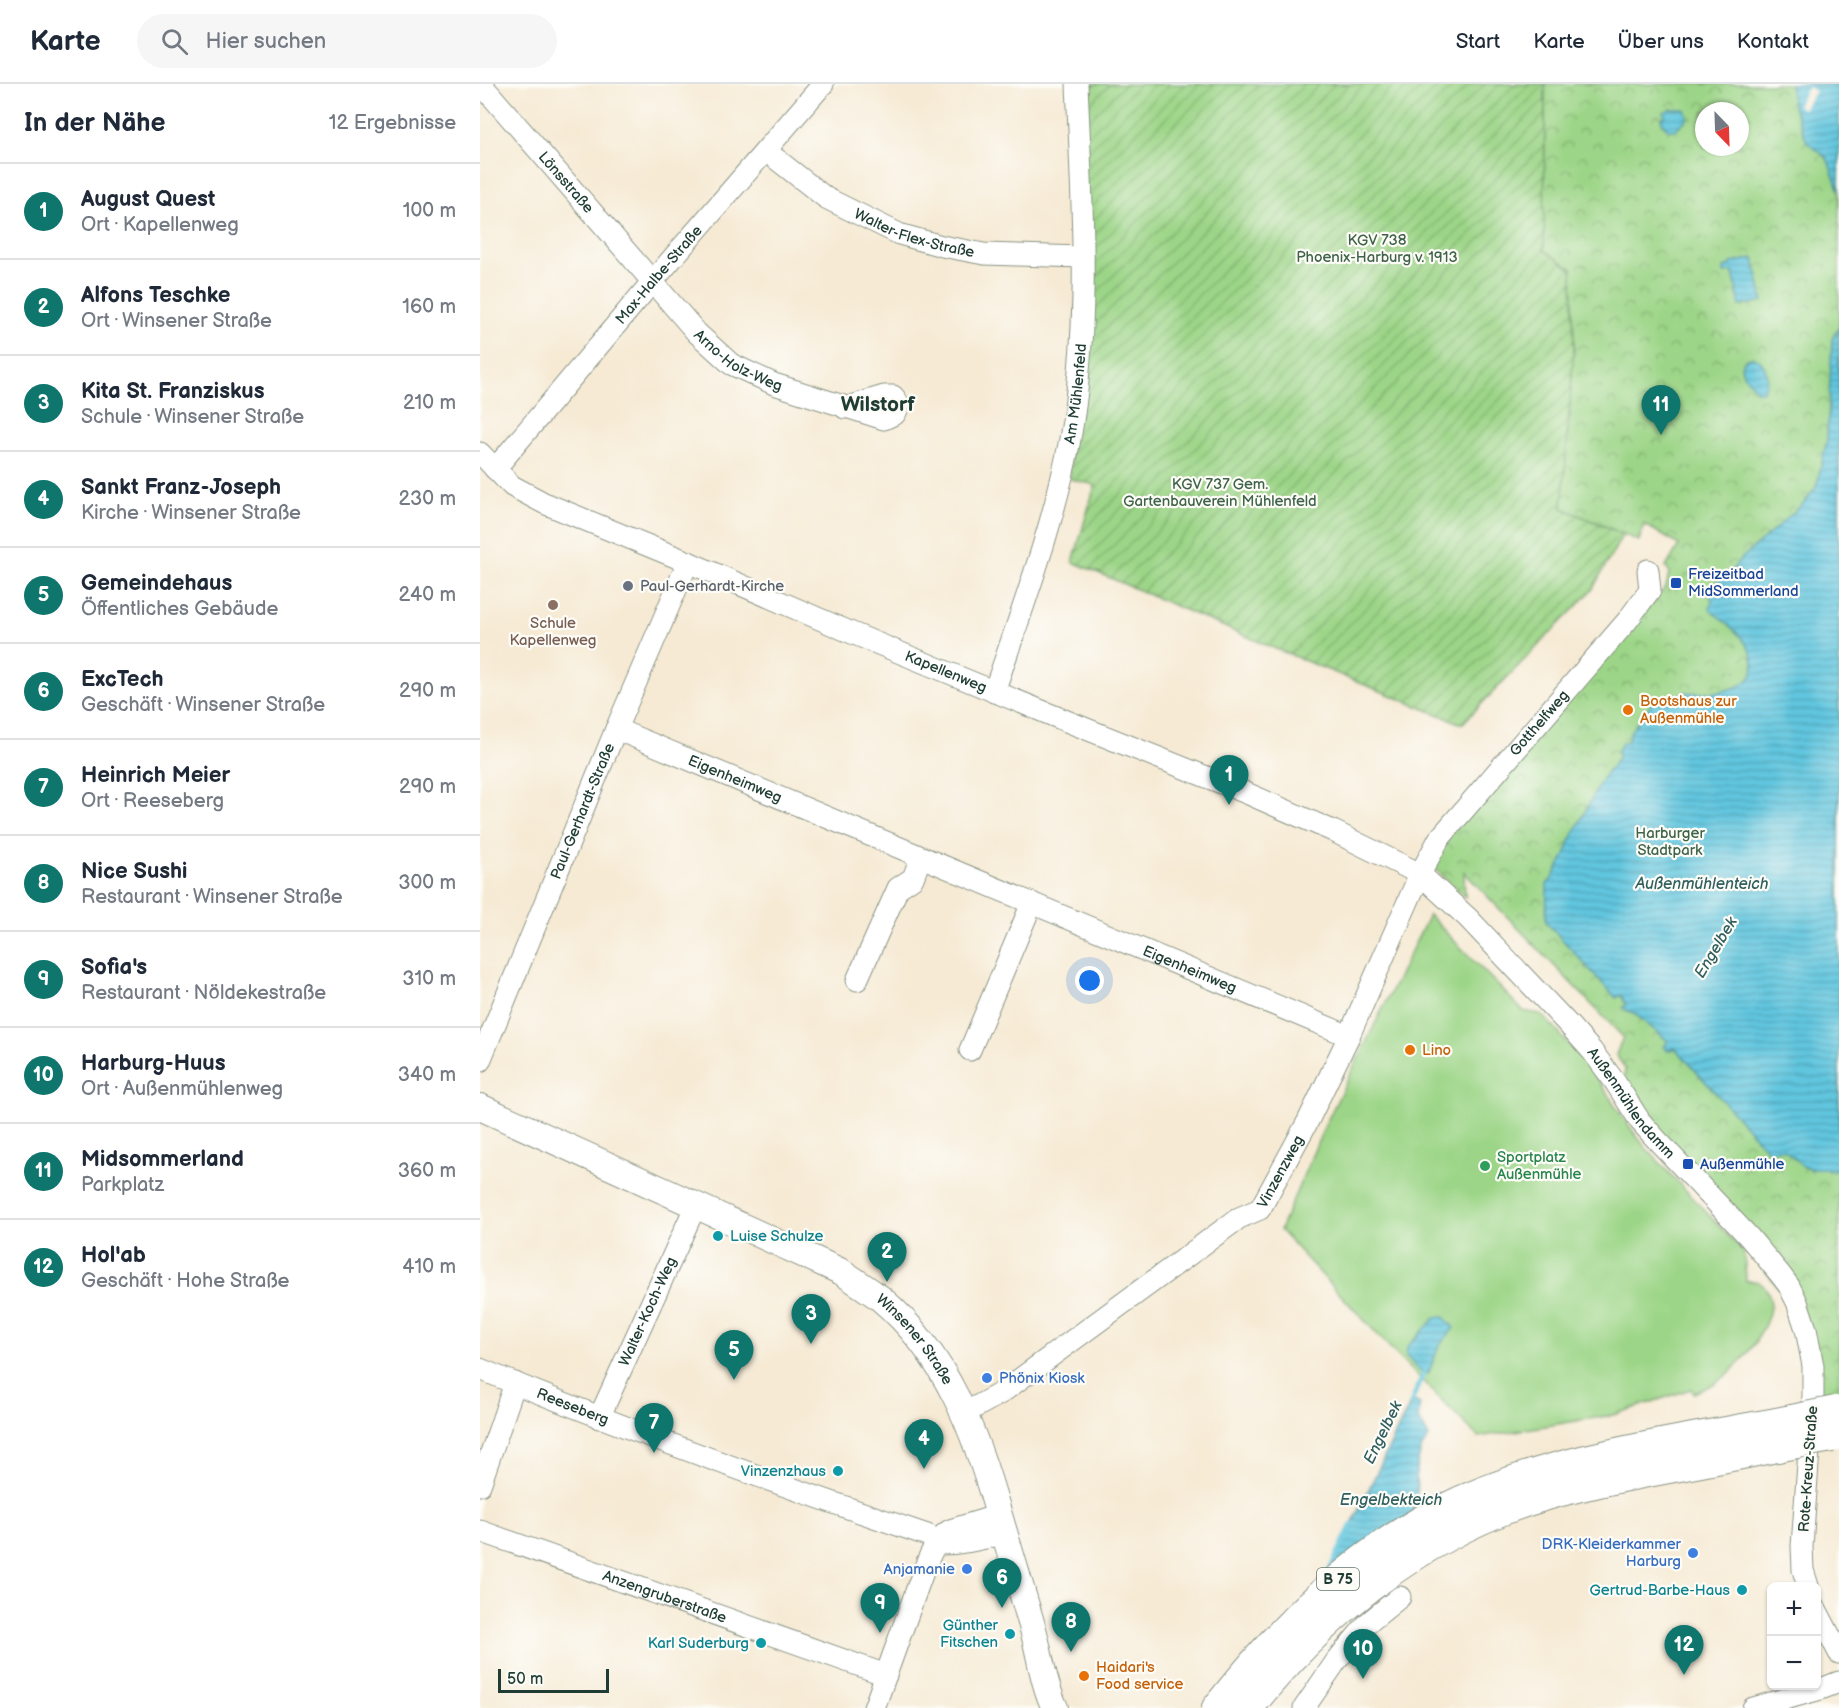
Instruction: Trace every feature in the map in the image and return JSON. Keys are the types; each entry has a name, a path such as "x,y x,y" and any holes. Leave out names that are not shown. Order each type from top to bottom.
{"highway":[{"name":"B 75","path":"1216,1708 1286,1627 1335,1581 1408,1529 1441,1511 1496,1500 1547,1495 1792,1432 1836,1424"},
{"name":"B 75","path":"1248,1708 1306,1642 1341,1608 1394,1568 1460,1529 1496,1500"}],"main road":[{"name":"Winsener Straße","path":"480,1107 842,1272 880,1298 910,1329 953,1388 965,1413 985,1466 1033,1631 1043,1677 1055,1708"},
{"name":"Winsener Straße","path":"1033,1631 1070,1708"}],"street":[{"name":"Max-Halbe-Straße","path":"495,469 823,84"},
{"name":"Am Mühlenfeld","path":"994,692 1054,506 1070,437 1080,341 1083,257 1077,84"},
{"name":"Lönsstraße","path":"491,88 652,282"},
{"name":"Walter-Flex-Straße","path":"766,151 826,198 899,234 942,246 984,254 1083,257"},
{"name":"Arno-Holz-Weg","path":"652,282 697,333 731,364 774,384 845,408"},
{"name":"Kapellenweg","path":"480,453 512,486 544,502 994,692 1244,792 1333,831 1420,874"},
{"name":"Paul-Gerhardt-Straße","path":"480,1061 616,729 688,562"},
{"name":"Gotthelfweg","path":"1420,874 1439,839 1628,621 1649,580"},
{"name":"Eigenheimweg","path":"616,729 1349,1036"},
{"path":"857,980 898,888 913,878 921,857"},
{"name":"Vinzenzweg","path":"965,1413 985,1404 1001,1393 1239,1218 1260,1209 1308,1121 1349,1036 1420,874"},
{"name":"Außenmühlendamm","path":"1420,874 1468,918 1568,1024 1592,1051 1640,1121 1768,1257 1789,1286 1797,1302 1811,1351"},
{"path":"970,1050 1032,903"},
{"name":"Walter-Koch-Weg","path":"599,1418 696,1205"},
{"name":"Rote-Kreuz-Straße","path":"1807,1582 1803,1570 1802,1546 1813,1396 1811,1351"},
{"name":"Reeseberg","path":"480,1369 599,1418 791,1489 927,1535 937,1544"},
{"path":"480,1485 515,1383"},
{"path":"874,1708 923,1572 943,1534 950,1530 1002,1524"},
{"name":"Anzengruberstraße","path":"480,1531 886,1675"},
{"path":"1304,1708 1337,1660 1368,1623 1400,1597"},
{"path":"1821,1619 1839,1653"},
{"path":"1754,1708 1839,1682"}],"green space":[{"path":"1086,84 1545,84 1544,250 1572,269 1574,348 1562,508 1623,534 1592,590 1462,724 1271,647 1073,562 1095,485 1070,479"},
{"name":"Harburger Stadtpark","path":"1545,84 1839,84 1839,1392 1813,1396 1802,1316 1656,1139 1624,1081 1625,1068 1616,1055 1623,1037 1464,872 1465,897 1434,868 1435,852 1666,587 1669,573 1666,567 1679,545 1644,524 1639,541 1562,508 1574,348 1572,269 1544,251"},
{"name":"Sportplatz Außenmühle","path":"1429,915 1523,1011 1540,1014 1548,1021 1592,1070 1645,1147 1744,1253 1746,1281 1758,1282 1764,1286 1770,1299 1770,1310 1753,1345 1738,1364 1718,1381 1694,1393 1691,1389 1613,1415 1478,1437 1394,1352 1280,1230 1326,1123"}],"water":[{"path":"1790,84 1839,84 1839,191 1827,158 1807,142 1792,104"},
{"path":"1671,109 1685,109 1688,118 1675,130 1669,130 1661,118 1665,116 1664,112"},
{"path":"1754,258 1763,301 1740,306 1733,272 1724,273 1724,268 1731,263"},
{"name":"Außenmühlenteich","path":"1839,325 1839,1169 1828,1171 1827,1169 1806,1168 1783,1149 1768,1151 1675,1048 1668,1051 1664,1047 1668,1041 1637,1014 1627,1011 1623,1007 1626,1005 1621,995 1616,998 1546,922 1547,884 1566,853 1602,779 1618,758 1618,750 1622,743 1627,743 1630,732 1655,699 1670,701 1683,692 1722,691 1734,688 1752,675 1754,664 1749,649 1736,632 1710,609 1712,600 1709,593 1713,585 1801,506 1815,489 1827,439 1832,339"},
{"path":"1753,357 1761,362 1766,371 1763,391 1757,391 1743,374 1741,366 1745,360"},
{"path":"1443,1316 1454,1328 1439,1346 1428,1374 1420,1371 1406,1356 1407,1347 1434,1319"},
{"name":"Engelbekteich","path":"1412,1400 1420,1404 1418,1418 1429,1437 1421,1449 1416,1469 1417,1491 1413,1514 1330,1569"}],"pier":[{"path":"1808,87 1815,91 1803,109 1797,105"}],"waterway":[{"name":"Engelbek","path":"1411,1403 1426,1367"},
{"name":"Engelbek","path":"1329,1571 1352,1524"}],"place":[{"name":"Midsommerland","path":"1661,435"},
{"name":"Freizeitbad MidSommerland","path":"1676,583"},
{"name":"Paul-Gerhardt-Kirche","path":"628,586"},
{"name":"Schule Kapellenweg","path":"553,605"},
{"name":"Bootshaus zur Außenmühle","path":"1628,710"},
{"name":"August Quest","path":"1229,805"},
{"name":"Lino","path":"1410,1050"},
{"name":"Außenmühle","path":"1688,1164"},
{"name":"Sportplatz Außenmühle","path":"1485,1166"},
{"name":"Luise Schulze","path":"718,1236"},
{"name":"Alfons Teschke","path":"887,1282"},
{"name":"Kita St. Franziskus","path":"811,1344"},
{"name":"Phönix Kiosk","path":"987,1378"},
{"name":"Gemeindehaus","path":"734,1380"},
{"name":"Heinrich Meier","path":"654,1453"},
{"name":"Sankt Franz-Joseph","path":"924,1469"},
{"name":"Vinzenzhaus","path":"838,1471"},
{"name":"DRK-Kleiderkammer Harburg","path":"1693,1553"},
{"name":"Anjamanie","path":"967,1569"},
{"name":"Gertrud-Barbe-Haus","path":"1742,1590"},
{"name":"ExcTech","path":"1002,1608"},
{"name":"Sofia's","path":"880,1633"},
{"name":"Günther Fitschen","path":"1010,1634"},
{"name":"Karl Suderburg","path":"761,1643"},
{"name":"Nice Sushi","path":"1071,1652"},
{"name":"Hol'ab","path":"1684,1675"},
{"name":"Haidari's Food service","path":"1084,1676"},
{"name":"Harburg-Huus","path":"1363,1679"}],"district":[{"name":"Wilstorf","path":"878,404"}],"park label":[{"name":"KGV 738 Phoenix-Harburg v. 1913","path":"1377,248"},
{"name":"KGV 737 Gem. Gartenbauverein Mühlenfeld","path":"1220,492"}]}
